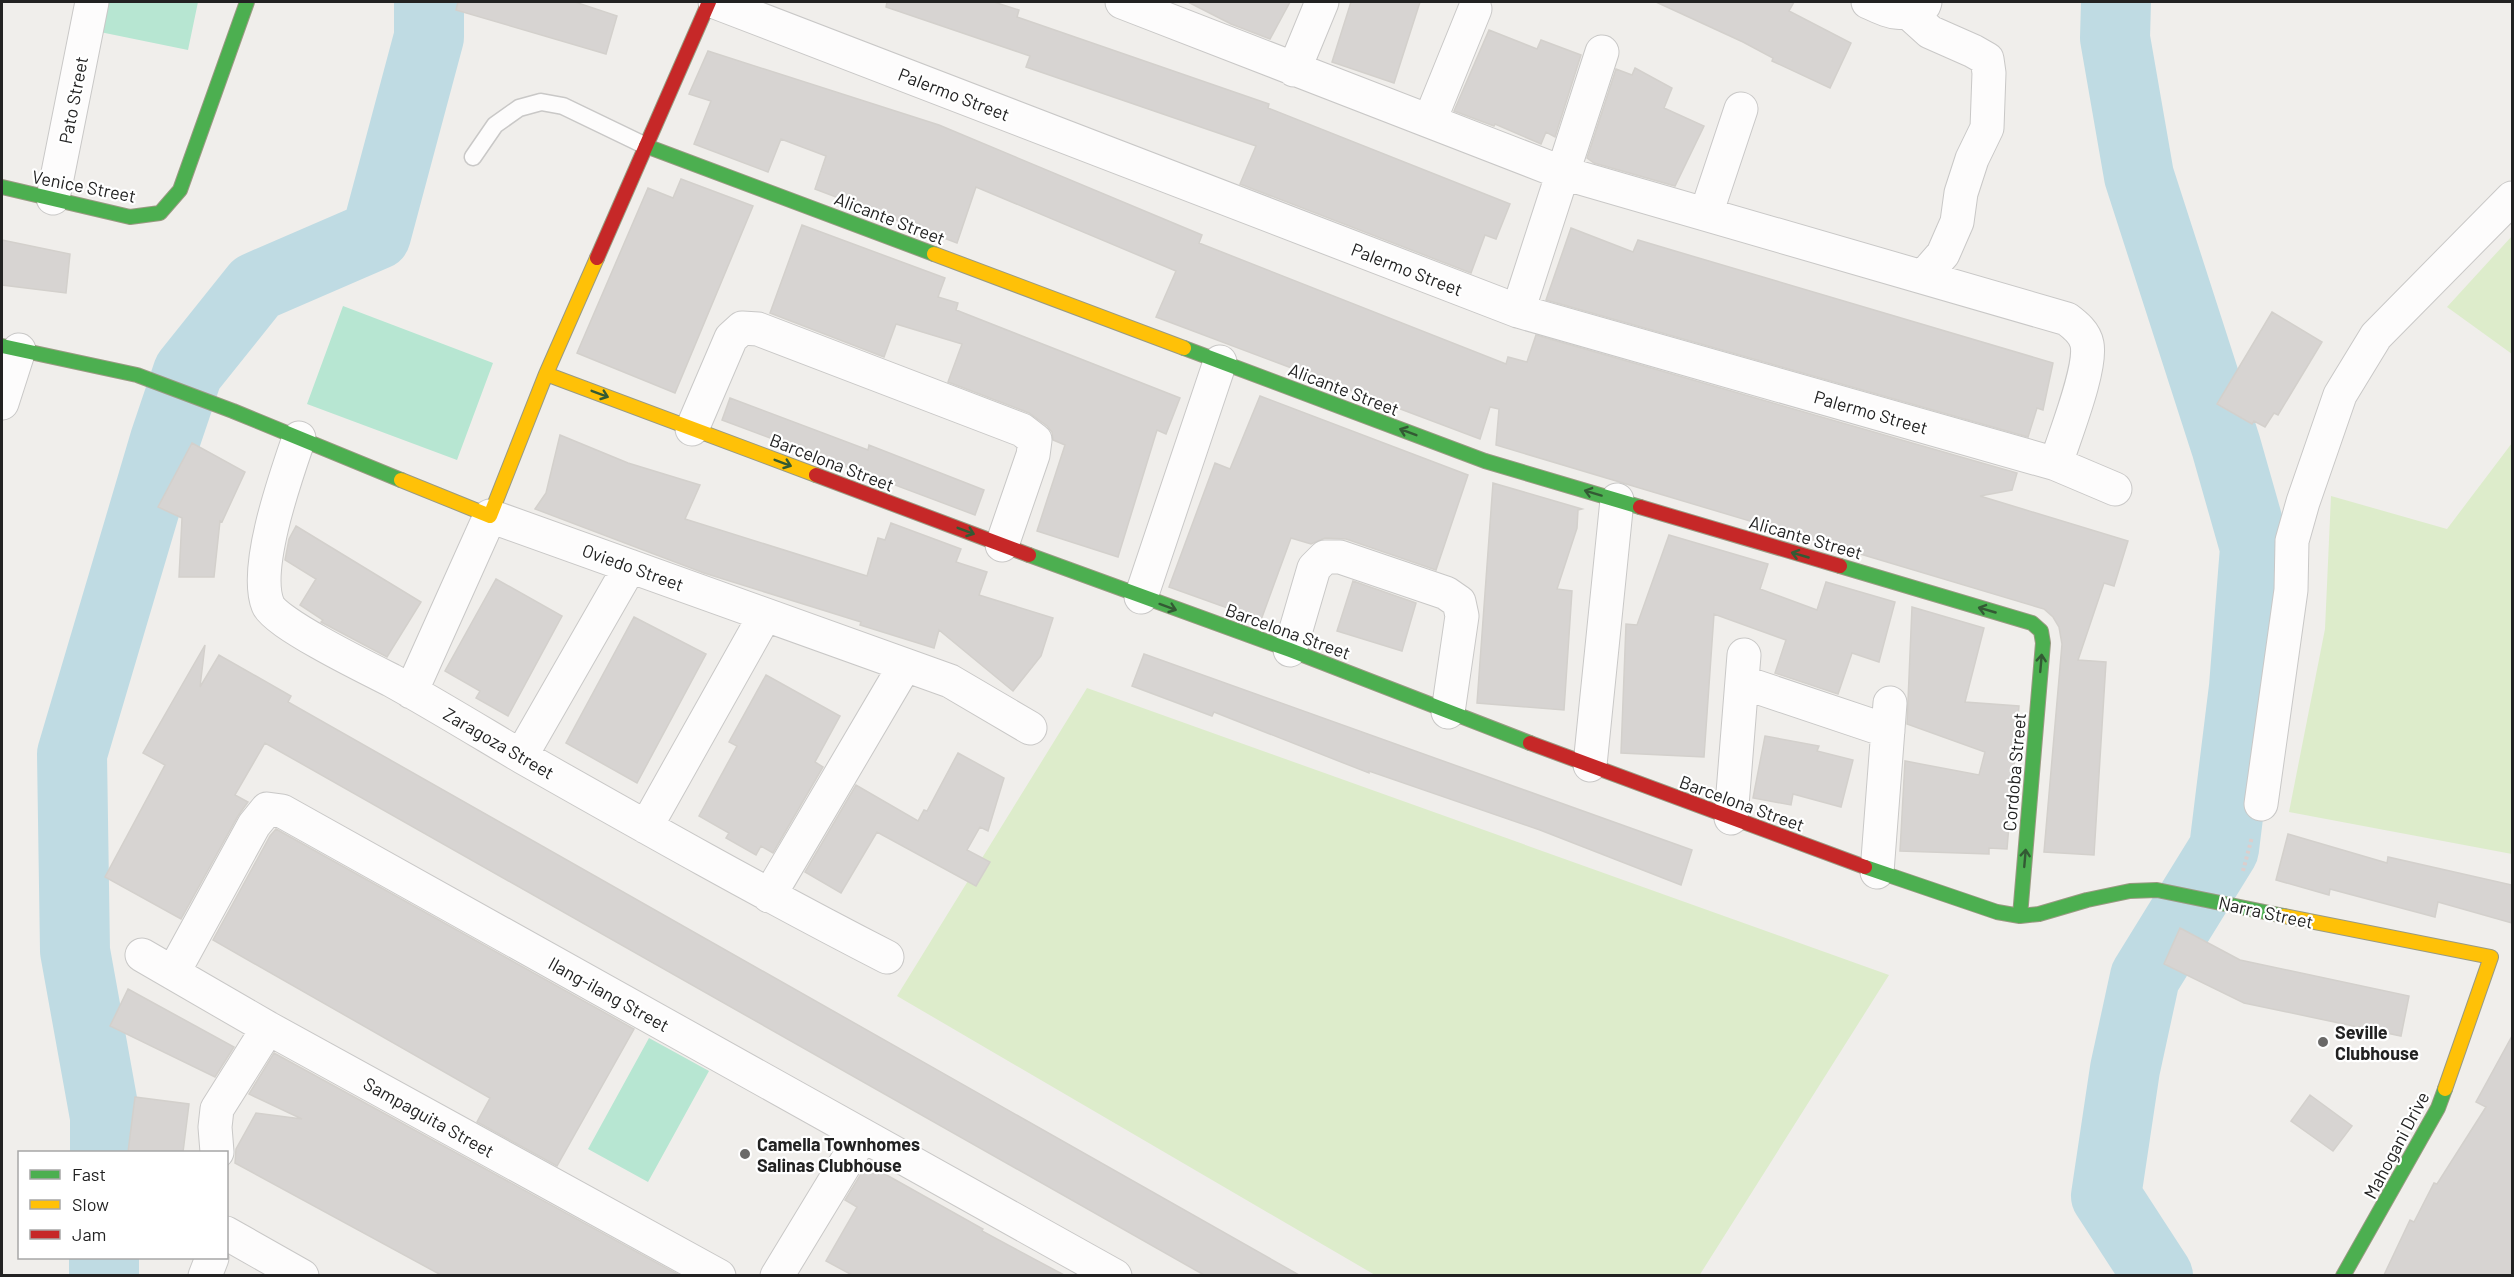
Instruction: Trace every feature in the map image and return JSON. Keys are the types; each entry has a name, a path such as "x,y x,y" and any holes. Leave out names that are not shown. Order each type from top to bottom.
{"street":[{"name":"Pato Street","path":"53,198 92,2"},
{"name":"Venice Street","path":"2,187 130,217 160,213 180,190 247,2"},
{"path":"411,692 490,516 546,374 710,2"},
{"name":"Palermo Street","path":"715,2 1518,311 2056,465 2115,489"},
{"path":"1122,2 1165,9 1294,70 1430,120 1563,173 2067,320 2078,327 2087,343 2084,374 2056,465"},
{"path":"1294,70 1322,2"},
{"path":"1868,2 1894,13 1917,7 1930,32 1986,59 1989,74 1987,128 1972,159 1961,193 1957,222 1943,254 1923,277"},
{"path":"1430,120 1475,9"},
{"path":"1518,311 1602,52"},
{"path":"1706,214 1741,109"},
{"name":"Alicante Street","path":"646,146 1485,461 2032,623 2041,631"},
{"path":"2261,804 2291,590 2292,542 2303,502 2340,395 2376,336 2512,198"},
{"path":"692,429 731,338 742,328 758,329 1022,430 1035,440 1033,455 1002,545"},
{"path":"2,403 10,348"},
{"name":"Oviedo Street","path":"10,348 136,375 233,411 490,516 950,681 1030,728"},
{"path":"1141,597 1220,362"},
{"name":"Barcelona Street","path":"546,374 1141,597 1290,650 1448,712 1877,873 1997,912 2020,916"},
{"name":"Zaragoza Street","path":"298,438 275,507 263,585 268,607 288,624 646,827 769,896 886,957"},
{"path":"1590,765 1617,500"},
{"path":"1290,650 1314,568 1325,557 1340,557 1446,593 1459,602 1462,616 1448,712"},
{"path":"521,756 630,566"},
{"path":"646,827 765,615"},
{"name":"Cordoba Street","path":"2020,916 2043,643 2041,631"},
{"path":"769,896 905,665"},
{"path":"1731,818 1743,668 1889,717 1877,873"},
{"name":"Ilang-ilang Street","path":"173,973 254,825 267,809 282,811 1115,1275"},
{"name":"Narra Street","path":"2020,916 2040,914 2087,900 2130,891 2157,890 2502,959"},
{"name":"Sampaguita Street","path":"142,955 268,1028 719,1275"},
{"name":"Mahogani Drive","path":"2343,1275 2438,1108 2502,959"},
{"path":"217,1151 215,1127 217,1109 268,1028"},
{"path":"777,1275 862,1136"},
{"path":"228,1234 302,1275"},
{"path":"206,1275 211,1259"}],"lane":[{"path":"473,157 495,125 519,108 541,102 563,106 646,146"}],"path":[{"path":"2233,906 2261,804"}],"green space":[{"path":"106,2 198,2 188,50 100,32"},
{"path":"2512,236 2512,354 2447,307"},
{"path":"343,306 493,363 457,460 307,404"},
{"path":"2512,443 2512,854 2289,812 2325,629 2331,496 2447,529"},
{"path":"1087,688 1889,975 1699,1276 1375,1275 897,996"},
{"path":"649,1038 709,1071 648,1182 588,1149"}],"building":[{"path":"458,2 575,2 617,16 606,54 456,10"},
{"path":"887,2 994,2 1019,10 1017,17 1269,104 1268,108 1510,204 1496,239 1485,235 1471,273 1240,184 1256,146 1026,67 1030,56 886,7"},
{"path":"1188,2 1290,2 1270,39 1231,24"},
{"path":"1351,2 1420,2 1394,83 1332,62"},
{"path":"1656,2 1794,2 1789,11 1851,43 1830,88 1772,61 1773,58 1743,42"},
{"path":"1489,30 1537,49 1541,40 1581,55 1555,137 1546,132 1541,144 1495,124 1494,126 1454,111"},
{"path":"708,51 939,125 1202,235 1199,243 1506,364 1508,357 1527,362 1536,335 2017,473 2012,490 1980,496 2128,541 2114,586 2104,583 2078,660 2106,662 2094,855 2044,852 2062,644 2059,627 2044,609 1496,445 1499,409 1490,407 1480,439 1156,317 1176,271 976,187 957,243 815,189 826,156 781,139 768,172 694,144 711,101 689,94"},
{"path":"1635,68 1672,88 1664,108 1704,126 1675,186 1594,163 1587,158 1616,69 1632,75"},
{"path":"681,179 753,206 675,393 577,353 648,188 673,198"},
{"path":"802,225 945,278 938,297 958,303 956,310 1180,398 1166,434 1157,430 1118,557 1037,531 1065,445 1053,440 1052,432 1047,426 1029,413 948,382 962,344 896,324 884,357 770,313"},
{"path":"1571,228 1633,252 1638,240 2053,363 2043,410 2037,408 2028,437 1546,300"},
{"path":"2,240 70,254 66,293 2,285"},
{"path":"2272,312 2322,342 2278,415 2274,413 2265,427 2254,421 2252,424 2217,404"},
{"path":"1260,396 1468,475 1436,570 1346,539 1325,538 1311,544 1291,538 1261,620 1169,587 1215,463 1230,469"},
{"path":"730,398 868,450 869,445 984,490 975,515 722,420"},
{"path":"560,435 628,463 700,485 685,519 867,576 878,538 885,540 891,523 961,549 956,562 987,572 979,595 1053,618 1041,656 1013,691 939,630 934,648 860,625 861,622 704,573 535,509 546,493"},
{"path":"192,443 245,472 222,522 220,521 214,577 179,577 182,518 158,507"},
{"path":"1493,483 1582,509 1578,510 1577,528 1557,589 1572,591 1564,710 1477,703"},
{"path":"296,526 421,602 387,657 321,622 323,620 300,605 316,579 285,560 289,539"},
{"path":"1669,535 1768,564 1760,589 1817,610 1826,582 1895,602 1879,662 1852,653 1838,694 1775,673 1786,640 1714,614 1704,757 1621,753 1626,624 1637,625"},
{"path":"496,579 562,616 508,716 476,698 480,691 445,671"},
{"path":"1353,581 1416,603 1402,651 1337,631"},
{"path":"1912,607 1984,628 1965,702 2019,706 2007,849 1989,848 1989,854 1900,851 1905,761 1979,775 1985,752 1907,724"},
{"path":"634,617 706,654 637,783 566,743"},
{"path":"205,645 200,687 219,655 291,696 288,702 1299,1275 1204,1275 265,743 235,795 248,802 181,919 105,877 165,765 143,753"},
{"path":"1144,654 1692,850 1681,885 1540,830 1369,771 1369,773 1214,712 1212,716 1132,686"},
{"path":"766,675 840,716 815,762 823,767 773,853 761,846 756,855 726,838 729,833 699,816 737,746 729,742"},
{"path":"1765,736 1819,746 1817,751 1853,760 1841,807 1793,794 1791,805 1753,798"},
{"path":"958,753 1004,778 988,831 980,827 967,850 990,862 976,886 877,832 841,893 805,872 856,785 918,821 924,810 927,811"},
{"path":"276,829 634,1029 557,1166 477,1122 490,1098 213,940"},
{"path":"2288,834 2387,863 2388,857 2512,885 2512,923 2438,902 2435,917 2330,889 2329,895 2276,880"},
{"path":"2180,928 2240,960 2409,996 2401,1036 2244,1003 2164,964"},
{"path":"128,989 234,1047 215,1077 110,1026"},
{"path":"2512,1036 2512,1275 2384,1275 2410,1220 2414,1222 2434,1183 2437,1184 2486,1107 2476,1102"},
{"path":"274,1053 679,1275 441,1275 235,1163 236,1149 256,1113 302,1119 249,1094"},
{"path":"2310,1095 2352,1126 2333,1151 2291,1121"},
{"path":"135,1097 189,1104 183,1151 128,1151"},
{"path":"867,1164 983,1229 982,1231 1064,1275 852,1275 826,1261 857,1207 845,1200"}],"waterway":[{"path":"105,1151 105,1117 75,951 72,754 165,440 188,372 256,287 376,235 429,37 429,2"},
{"path":"2116,2 2115,38 2139,176 2226,446 2255,548 2244,687 2224,849 2145,977 2125,1069 2106,1196 2158,1276"},
{"path":"104,1259 104,1276"}],"traffic: fast":[{"path":"2,187 130,217 160,213 180,190 247,2"},
{"path":"646,146 934,254"},
{"path":"2,346 137,375 233,411 401,480"},
{"path":"1184,348 1485,461 1640,507"},
{"path":"1029,555 1290,650 1530,743"},
{"path":"1840,566 2032,623 2041,631 2043,643 2020,916"},
{"path":"1865,867 1997,912 2020,916 2039,914 2087,900 2130,891 2157,890 2284,916"},
{"path":"2343,1276 2438,1108 2445,1089"}],"traffic: slow":[{"path":"934,254 1184,348"},
{"path":"401,480 490,516 546,374 597,258"},
{"path":"546,374 816,475"},
{"path":"2284,916 2491,957 2445,1089"}],"traffic: jam":[{"path":"597,258 709,2"},
{"path":"816,475 1029,555"},
{"path":"1640,507 1840,566"},
{"path":"1530,743 1865,867"}],"place":[{"name":"Seville Clubhouse","path":"2323,1042"},
{"name":"Camella Townhomes Salinas Clubhouse","path":"745,1154"}]}
